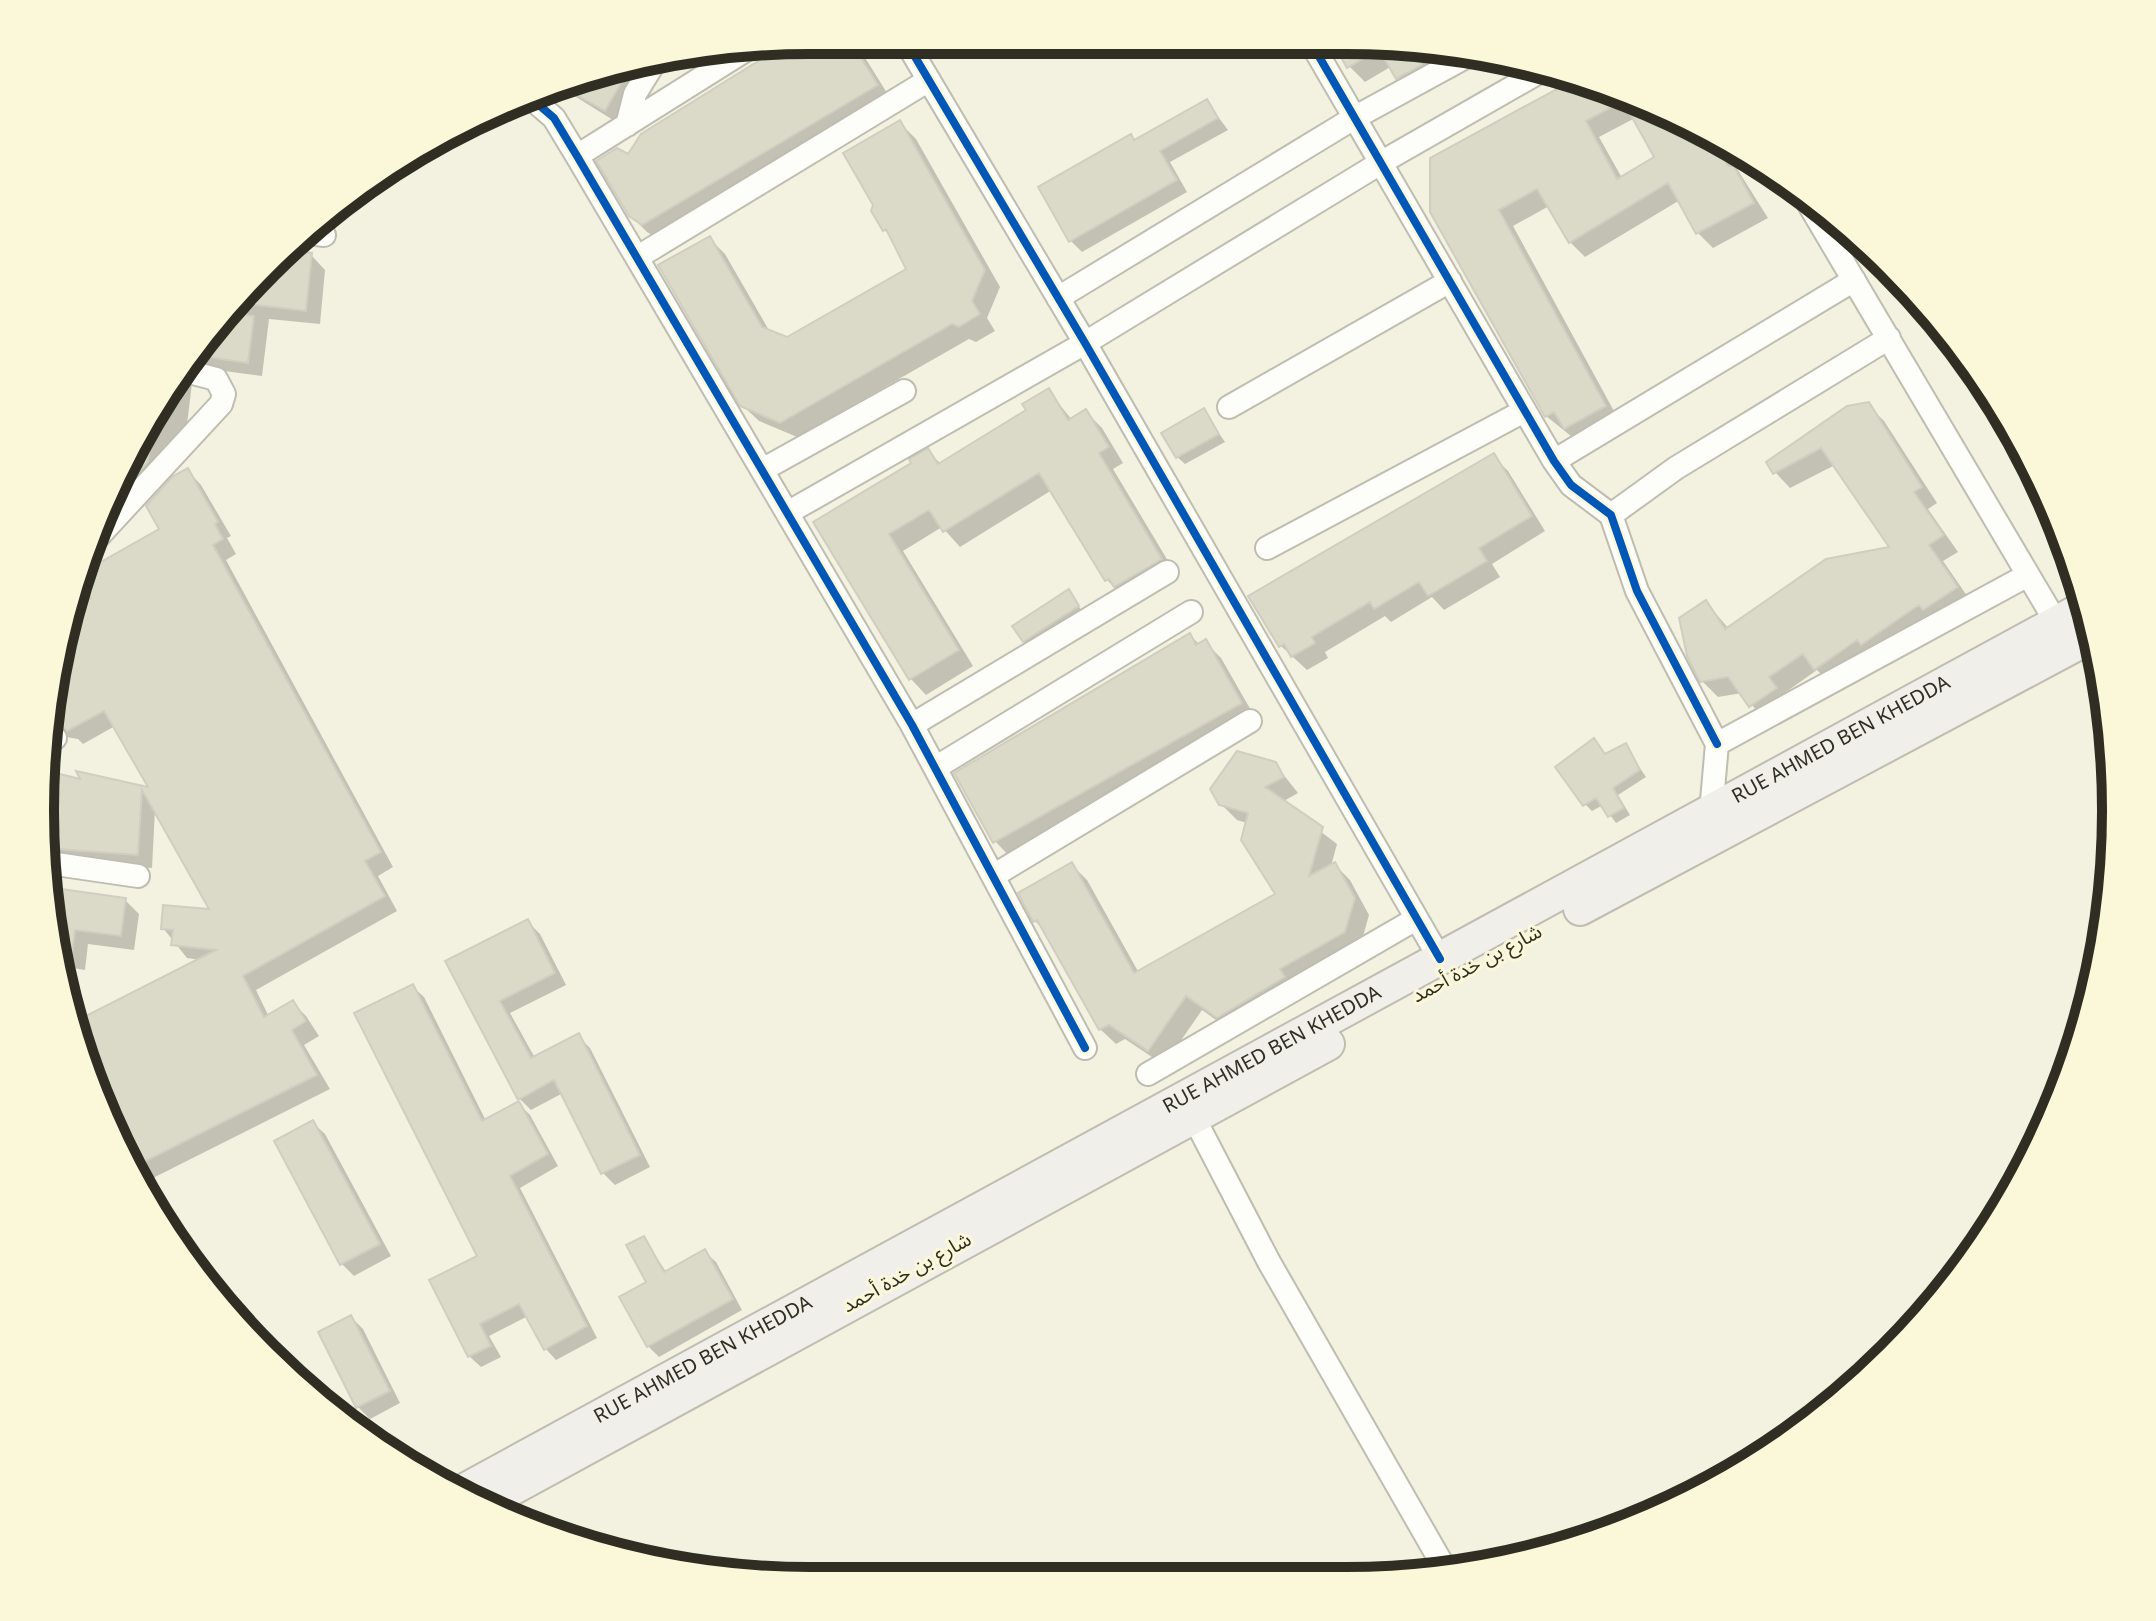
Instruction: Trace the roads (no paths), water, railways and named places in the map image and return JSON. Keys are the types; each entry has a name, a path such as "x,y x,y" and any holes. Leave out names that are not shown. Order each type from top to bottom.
{"main road":[{"name":"RUE AHMED BEN KHEDDA","path":"471,1486 2075,612"},
{"name":"شارع بن خدة أحمد","path":"496,1498 1193,1116 2082,641"}],"street":[{"path":"913,54 1085,343 1440,959"},
{"path":"1317,54 1554,461 1571,485 1611,515 1637,591 1717,744 1711,812"},
{"path":"577,156 733,58"},
{"path":"1058,298 1354,118 1456,62"},
{"path":"627,125 635,94 648,72"},
{"path":"789,512 1085,343 1382,162 1530,77"},
{"path":"638,257 929,80"},
{"path":"539,105 554,118 789,512 912,725 1085,1048"},
{"path":"1819,221 2056,622"},
{"path":"1554,461 1854,280"},
{"path":"1229,407 1450,281"},
{"path":"1611,515 1676,468 1889,338"},
{"path":"116,512 221,404 224,394 216,379 193,373"},
{"path":"764,469 904,391"},
{"path":"1267,548 1524,411"},
{"path":"912,725 1167,572"},
{"path":"1717,744 2028,575"},
{"path":"935,768 1191,612"},
{"path":"993,876 1250,721"},
{"path":"56,864 138,876"},
{"path":"1148,1074 1416,919"},
{"path":"1193,1116 1269,1262 1441,1561"}]}
